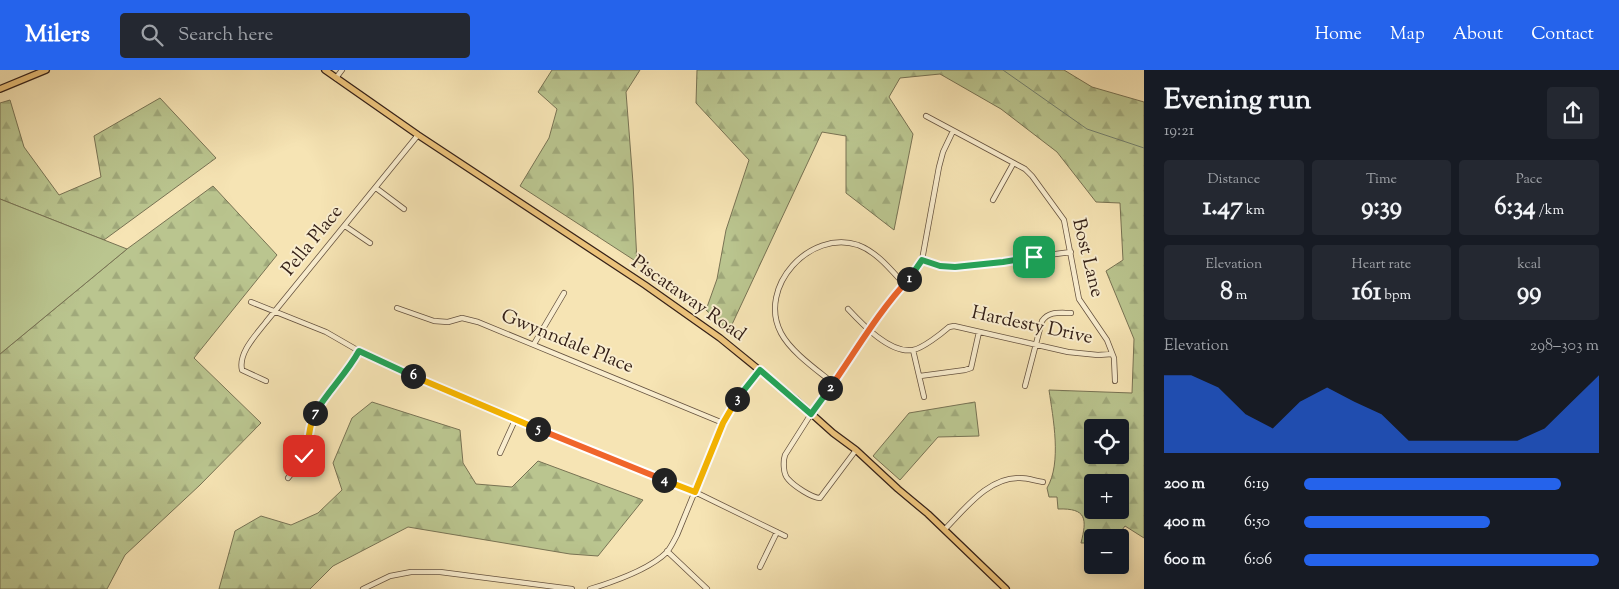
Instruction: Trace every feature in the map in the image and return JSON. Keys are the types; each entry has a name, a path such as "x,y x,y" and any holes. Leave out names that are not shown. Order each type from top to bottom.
{"main road":[{"path":"0,89 46,70"},
{"name":"Piscataway Road","path":"325,70 418,136 689,315 760,370 856,450 898,490 945,529 1006,589"}],"street":[{"path":"336,78 342,70"},
{"name":"Bost Lane","path":"926,116 1029,172 1062,216 1066,227 1079,299 1104,334 1112,354 1116,374 1115,381"},
{"path":"856,450 820,498 813,497 788,480 785,473 785,455 811,414 855,353 868,330 913,275 922,260 943,152 953,131"},
{"name":"Pella Place","path":"266,381 242,370 240,363 243,354 275,311 418,136"},
{"path":"993,200 1013,164"},
{"path":"376,188 404,209"},
{"path":"345,226 370,243"},
{"path":"833,383 793,349 780,332 777,324 775,304 777,290 785,275 800,258 814,249 831,243 845,242 868,250 879,258 904,284"},
{"path":"922,260 940,266 955,267 1071,252"},
{"path":"534,344 564,293"},
{"path":"251,302 330,334 359,351 440,388 695,492 785,536"},
{"name":"Gwynndale Place","path":"396,308 434,321 442,322 462,318 496,328 723,423"},
{"path":"848,309 868,330 896,348 913,350 924,397"},
{"path":"1025,386 1035,344 1044,318 1052,313 1070,313"},
{"name":"Hardesty Drive","path":"913,350 927,343 949,327 959,326 1074,353 1112,354"},
{"path":"920,376 971,368 979,332"},
{"path":"288,478 300,463 307,449 314,415 327,393 350,366 359,351"},
{"path":"590,589 618,580 667,551 677,535 723,423 738,397 760,370"},
{"path":"500,452 515,420"},
{"path":"945,529 978,496 994,485 1009,479 1020,478 1043,482"},
{"path":"760,567 777,532"},
{"path":"667,551 707,589"},
{"path":"363,589 400,573 422,572 468,575 572,589"}],"green space":[{"path":"552,70 640,70 626,92 637,262 520,186 549,138 557,109 538,92"},
{"path":"697,70 1064,70 1092,87 1144,102 1144,538 1125,526 1123,529 1084,529 1084,543 1081,543 1084,527 1083,517 1075,511 1058,509 1057,497 1049,497 1047,488 1052,478 1055,453 1049,390 1132,393 1134,339 1106,271 1123,260 1120,203 1096,202 1057,152 1001,109 940,74 900,78 889,97 913,134 894,230 846,193 846,136 822,132 728,333 706,310 717,279 726,230 749,160 696,103"},
{"path":"160,98 216,158 104,240 0,199 0,103 10,100 24,147 59,195 101,177 94,136"},
{"path":"213,186 277,255 194,358 261,423 200,485 125,555 107,589 0,589 0,354 127,249"},
{"path":"0,199 127,249 0,354"},
{"path":"372,402 460,430 463,463 476,484 512,487 538,461 643,500 598,556 570,554 408,527 333,566 310,589 219,589 235,531 261,516 291,525 318,513 342,490 333,463 352,418"},
{"path":"975,402 979,436 938,437 900,480 873,456 909,413"}],"waterway":[{"path":"1003,70 1087,129 1144,148"}],"route":[{"path":"304,456 314,415 327,393 350,366 359,351 515,420 695,492 723,423 738,397 760,370 811,414 855,353 868,330 913,275 922,260 940,266 955,267 1034,257"}]}
